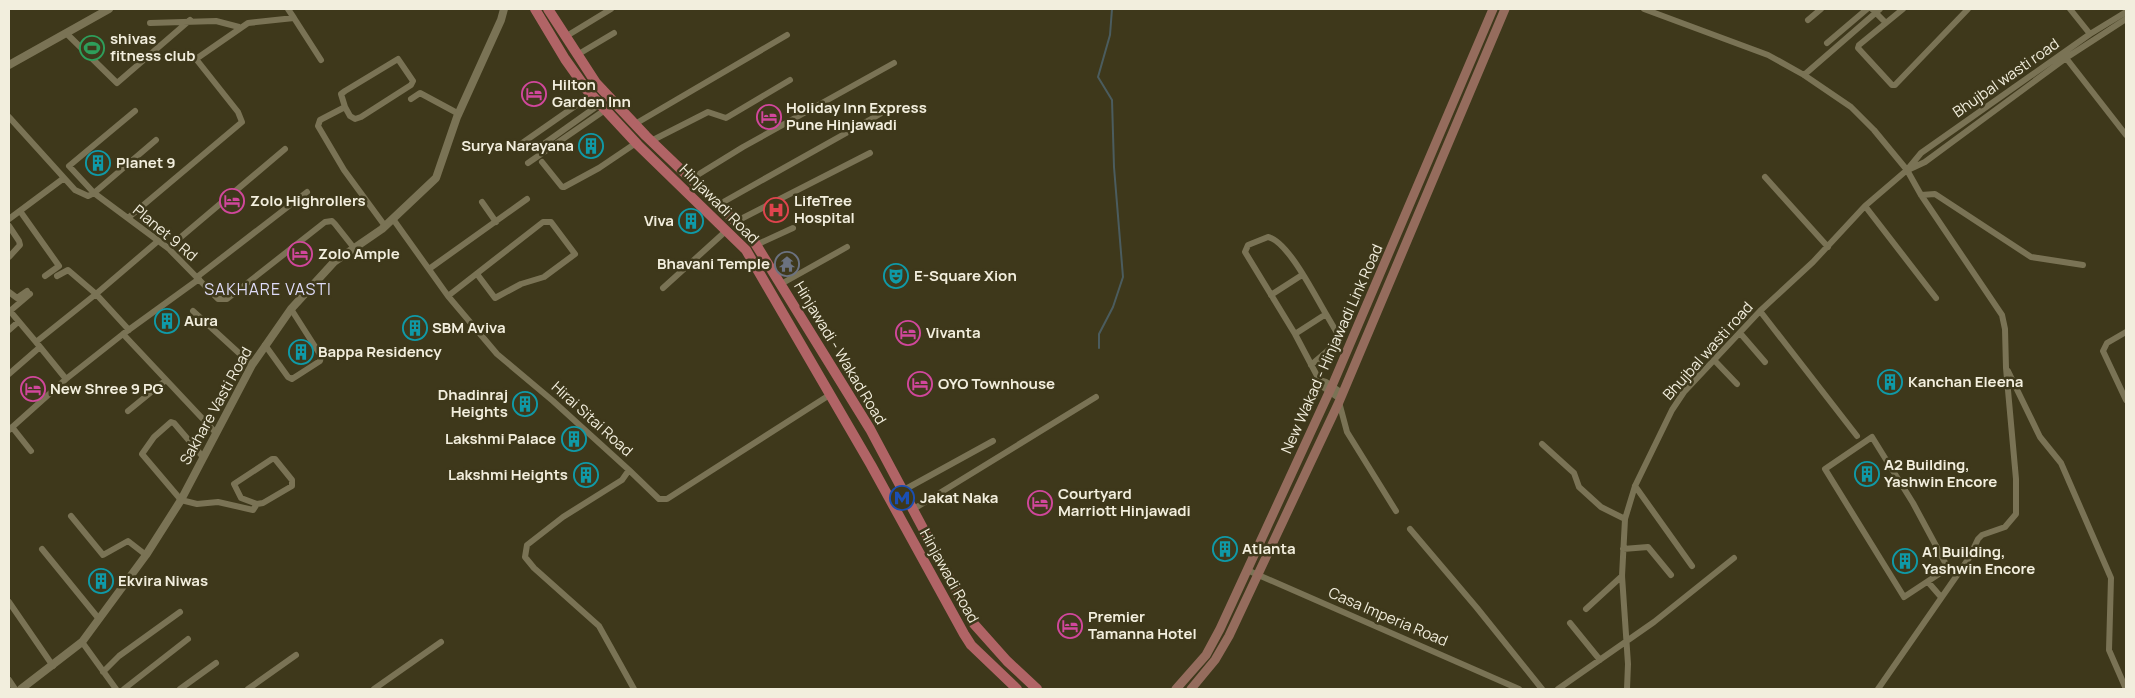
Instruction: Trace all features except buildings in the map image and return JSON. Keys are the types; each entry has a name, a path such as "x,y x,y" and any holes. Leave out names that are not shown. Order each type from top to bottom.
{"main road":[{"name":"Hinjawadi Road","path":"535,9 565,59 591,95 636,143 746,250 831,394 967,640 1017,689"},
{"name":"Hinjawadi - Wakad Road","path":"548,9 596,83 651,141 718,205 756,245 870,429 974,624 1007,661 1037,689"},
{"name":"New Wakad - Hinjawadi Link Road","path":"1176,689 1206,655 1247,570 1331,389 1493,9"},
{"name":"New Wakad - Hinjawadi Link Road","path":"1191,689 1215,660 1259,575 1340,398 1505,9"}],"street":[{"path":"9,65 109,9"},
{"path":"288,9 321,60"},
{"name":"Sakhare Vasti Road","path":"20,689 53,666 82,642 146,555 180,500 252,365 291,309 334,262 386,226 436,178 459,114 501,20 504,9"},
{"path":"565,37 611,9"},
{"path":"1644,9 1752,47 1804,75 1851,107 1888,146 1907,170 1921,195 2000,309 2005,329 2006,368 2016,479 2016,514 2005,527 1982,535 1978,540 1969,558 1878,689"},
{"path":"1808,20 1821,9"},
{"path":"1827,43 1867,9"},
{"path":"1903,9 1858,46 1890,84 1896,85 1968,9"},
{"path":"2070,9 2090,34"},
{"path":"1804,75 1876,10 1886,23"},
{"name":"Bhujbal wasti road","path":"1907,170 1925,162 2066,58 2090,34 2126,12"},
{"path":"128,218 242,122 238,112 196,60 248,22 294,18"},
{"name":"Bhujbal wasti road","path":"1627,689 1622,576 1625,519 1635,486 1678,400 1760,311 1828,247 1865,206 1907,170 1922,153 2079,45 2126,19"},
{"path":"66,33 117,83 190,20"},
{"path":"150,23 190,20 216,21 240,27"},
{"path":"577,55 614,34"},
{"path":"635,124 787,34"},
{"path":"2066,58 2126,133"},
{"path":"398,60 413,81 411,85 361,117 355,119 350,116 344,107 341,94 345,90 398,60"},
{"path":"691,179 743,146 894,63"},
{"path":"651,141 708,112 726,118 790,80"},
{"path":"411,99 420,93 459,114"},
{"path":"518,146 591,95"},
{"path":"344,107 320,120 318,126 344,170 386,226"},
{"path":"538,148 603,107"},
{"path":"528,163 603,107"},
{"path":"135,111 69,166 79,180 94,193 156,140"},
{"path":"718,205 880,114"},
{"name":"Planet 9 Rd","path":"9,117 70,185 81,194 88,196 94,193 168,248 218,300 225,300 325,222 335,224 354,248"},
{"path":"542,162 562,187 564,187 599,168 636,143"},
{"path":"168,248 285,149"},
{"path":"735,222 870,154"},
{"path":"1765,177 1828,247"},
{"path":"9,219 64,178"},
{"path":"70,185 79,180"},
{"path":"31,451 10,428 66,379 307,192"},
{"path":"1921,195 1935,194 2031,257 2083,265"},
{"path":"429,269 527,199"},
{"path":"482,202 496,222"},
{"path":"1865,206 1936,298"},
{"path":"20,211 59,266 46,276"},
{"path":"1405,217 1415,221"},
{"name":"Hirai Sitai Road","path":"393,219 448,296 497,354 553,401 629,470 622,480 563,517 527,544 525,558 598,626 634,689"},
{"path":"448,296 543,222 551,222 575,254 544,277 521,284 495,298 477,274"},
{"path":"9,226 20,241 20,245 9,256"},
{"path":"756,245 793,228"},
{"path":"663,288 727,230"},
{"path":"1311,365 1339,341 1340,338 1288,253 1274,238 1268,237 1248,246 1245,252 1295,334 1311,365 1323,387 1331,389 1340,398 1347,432 1396,511"},
{"path":"9,374 38,345 158,241"},
{"path":"781,284 847,247"},
{"path":"57,276 68,270 96,294 166,380 216,433"},
{"path":"1271,295 1302,275"},
{"path":"9,292 17,298 28,292 10,311 66,379"},
{"path":"266,345 288,377 292,379 320,361 321,356 291,309"},
{"path":"193,311 252,365"},
{"path":"1760,311 1857,436"},
{"path":"1295,334 1326,314"},
{"path":"9,330 18,322"},
{"path":"2126,332 2107,343 2103,351 2126,400"},
{"path":"1740,333 1765,362"},
{"path":"1715,361 1737,384"},
{"path":"2006,368 2040,437 2061,463 2111,578 2108,650 2126,689"},
{"path":"128,411 166,380"},
{"path":"629,470 659,499 667,499 831,394"},
{"path":"912,510 1096,397"},
{"path":"203,457 174,423 171,422 167,423 143,451 144,457 180,500 197,504 218,502 253,510 257,504 263,503 292,486 292,480 276,459 272,459 234,484 241,498 257,504"},
{"path":"1872,437 1913,503 1948,568 1928,582 1904,598 1825,469 1872,437"},
{"path":"902,491 993,441"},
{"path":"1542,444 1574,473 1579,487 1601,506 1625,519"},
{"path":"1635,486 1692,566"},
{"path":"71,516 103,556 128,541 146,555"},
{"path":"1410,529 1477,608 1538,688"},
{"path":"1623,548 1648,547 1671,575"},
{"path":"42,548 98,619"},
{"path":"1558,689 1656,620 1734,558"},
{"name":"Casa Imperia Road","path":"1247,570 1519,689"},
{"path":"1586,609 1622,576"},
{"path":"1928,582 1941,597"},
{"path":"9,602 53,666"},
{"path":"103,672 120,656 180,612"},
{"path":"1570,623 1600,660"},
{"path":"124,689 188,639"},
{"path":"82,642 116,689"},
{"path":"374,689 441,642"},
{"path":"248,689 296,655"},
{"path":"180,689 216,663"},
{"path":"9,680 15,689"}],"waterway":[{"path":"1099,348 1099,334 1113,307 1123,277 1114,167 1112,100 1098,77 1110,35 1112,9"}],"place":[{"name":"shivas fitness club","path":"92,48"},
{"name":"Hilton Garden Inn","path":"534,94"},
{"name":"Holiday Inn Express Pune Hinjawadi","path":"769,117"},
{"name":"Surya Narayana","path":"591,146"},
{"name":"Planet 9","path":"98,163"},
{"name":"Zolo Highrollers","path":"232,201"},
{"name":"LifeTree Hospital","path":"776,210"},
{"name":"Viva","path":"691,221"},
{"name":"Zolo Ample","path":"300,254"},
{"name":"Bhavani Temple","path":"787,264"},
{"name":"E-Square Xion","path":"896,276"},
{"name":"Aura","path":"167,321"},
{"name":"SBM Aviva","path":"415,328"},
{"name":"Vivanta","path":"908,333"},
{"name":"Bappa Residency","path":"301,352"},
{"name":"Kanchan Eleena","path":"1890,382"},
{"name":"OYO Townhouse","path":"920,384"},
{"name":"New Shree 9 PG","path":"33,389"},
{"name":"Dhadinraj Heights","path":"525,404"},
{"name":"Lakshmi Palace","path":"574,439"},
{"name":"A2 Building, Yashwin Encore","path":"1867,474"},
{"name":"Lakshmi Heights","path":"586,475"},
{"name":"Jakat Naka","path":"902,498"},
{"name":"Courtyard Marriott Hinjawadi","path":"1040,503"},
{"name":"Atlanta","path":"1225,549"},
{"name":"A1 Building, Yashwin Encore","path":"1905,561"},
{"name":"Ekvira Niwas","path":"101,581"},
{"name":"Premier Tamanna Hotel","path":"1070,626"}],"district":[{"name":"SAKHARE VASTI","path":"268,289"}]}
